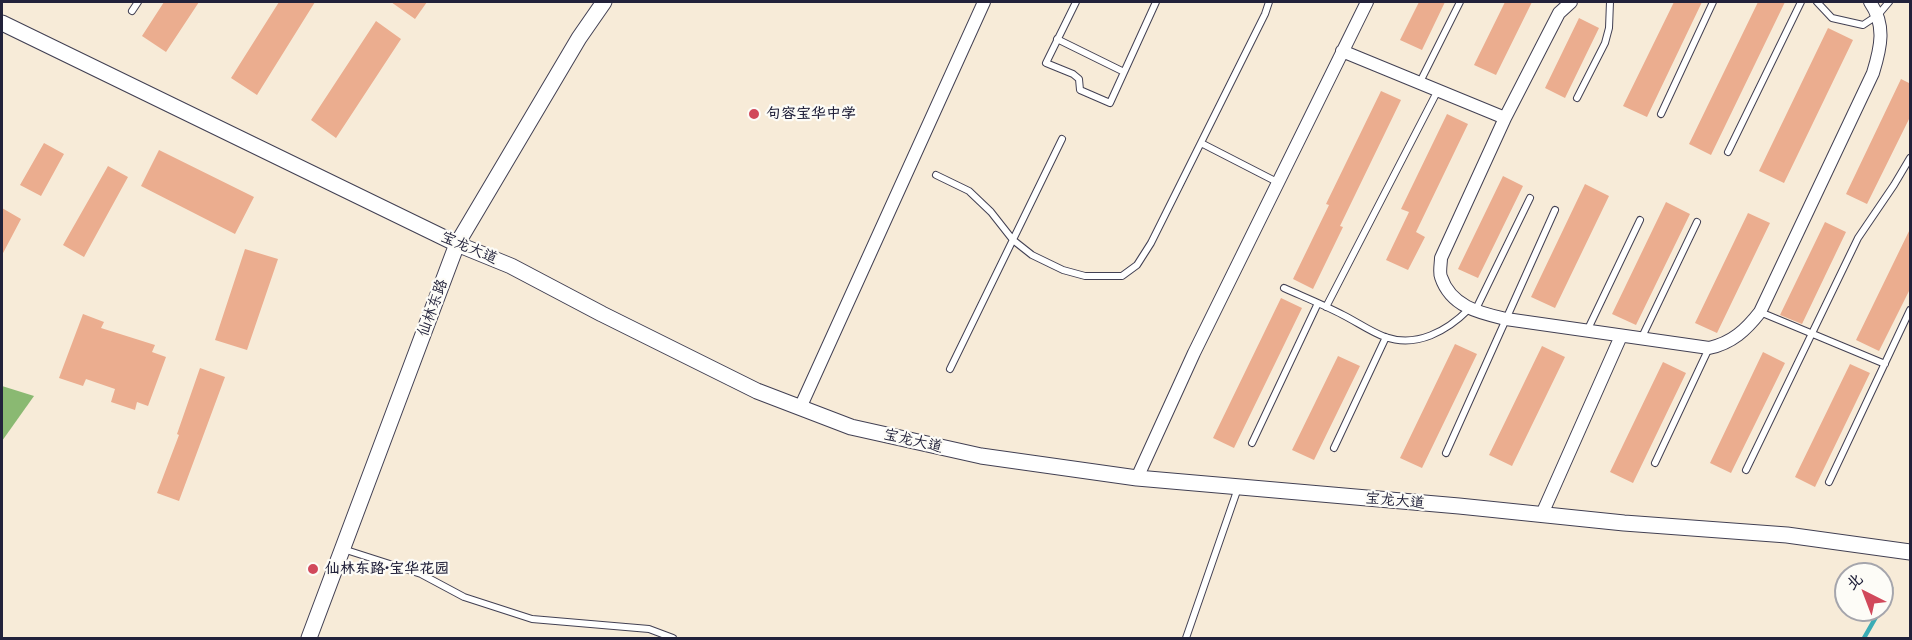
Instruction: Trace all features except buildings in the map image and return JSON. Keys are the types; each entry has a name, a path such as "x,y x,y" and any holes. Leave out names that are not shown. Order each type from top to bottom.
{"street":[{"name":"仙林东路","path":"309,639 457,244 579,38 604,2"},
{"path":"800,408 984,2"},
{"path":"1137,478 1194,353 1367,2"},
{"path":"1571,2 1559,13 1505,118 1441,258 1440,276 1449,292 1472,310 1506,319 1709,348 1721,345 1738,336 1750,326 1760,312 1873,73 1879,53 1881,29 1878,15 1870,2"},
{"name":"宝龙大道","path":"2,22 457,244 511,266 757,391 851,427 981,456 1137,478 1787,535 1911,552"},
{"path":"1342,51 1505,118"},
{"path":"1542,514 1621,336"}],"lane":[{"path":"132,11 138,2"},
{"path":"1076,2 1046,63 1073,74 1079,79 1080,90 1110,103 1156,2"},
{"path":"936,175 969,191 991,212 1013,240 1032,255 1063,270 1085,276 1122,276 1137,265 1151,243 1269,2"},
{"path":"1420,82 1460,2"},
{"path":"1578,98 1605,43 1609,28 1610,2"},
{"path":"1661,114 1713,2"},
{"path":"1728,152 1801,2"},
{"path":"1817,2 1832,18 1863,25 1878,15 1889,2"},
{"path":"1057,39 1124,72"},
{"path":"1326,307 1438,90"},
{"path":"950,369 1062,139"},
{"path":"1201,143 1277,182"},
{"path":"1746,470 1858,238 1911,158"},
{"path":"1284,288 1386,337 1410,340 1428,337 1446,329 1472,310 1530,198"},
{"path":"1446,453 1555,210"},
{"path":"1587,331 1640,220"},
{"path":"1641,339 1697,222"},
{"path":"1252,443 1318,303"},
{"path":"1829,482 1911,310"},
{"path":"1760,312 1885,364"},
{"path":"1334,448 1386,337"},
{"path":"1655,464 1709,348"},
{"path":"1186,639 1238,487"},
{"path":"343,549 421,574 464,597 532,619 649,629 673,639"}],"green space":[{"path":"2,386 34,396 2,441"}],"waterway":[{"path":"1864,638 1873,622"}],"place":[{"name":"句容宝华中学","path":"754,114"},
{"name":"仙林东路·宝华花园","path":"313,569"}]}
